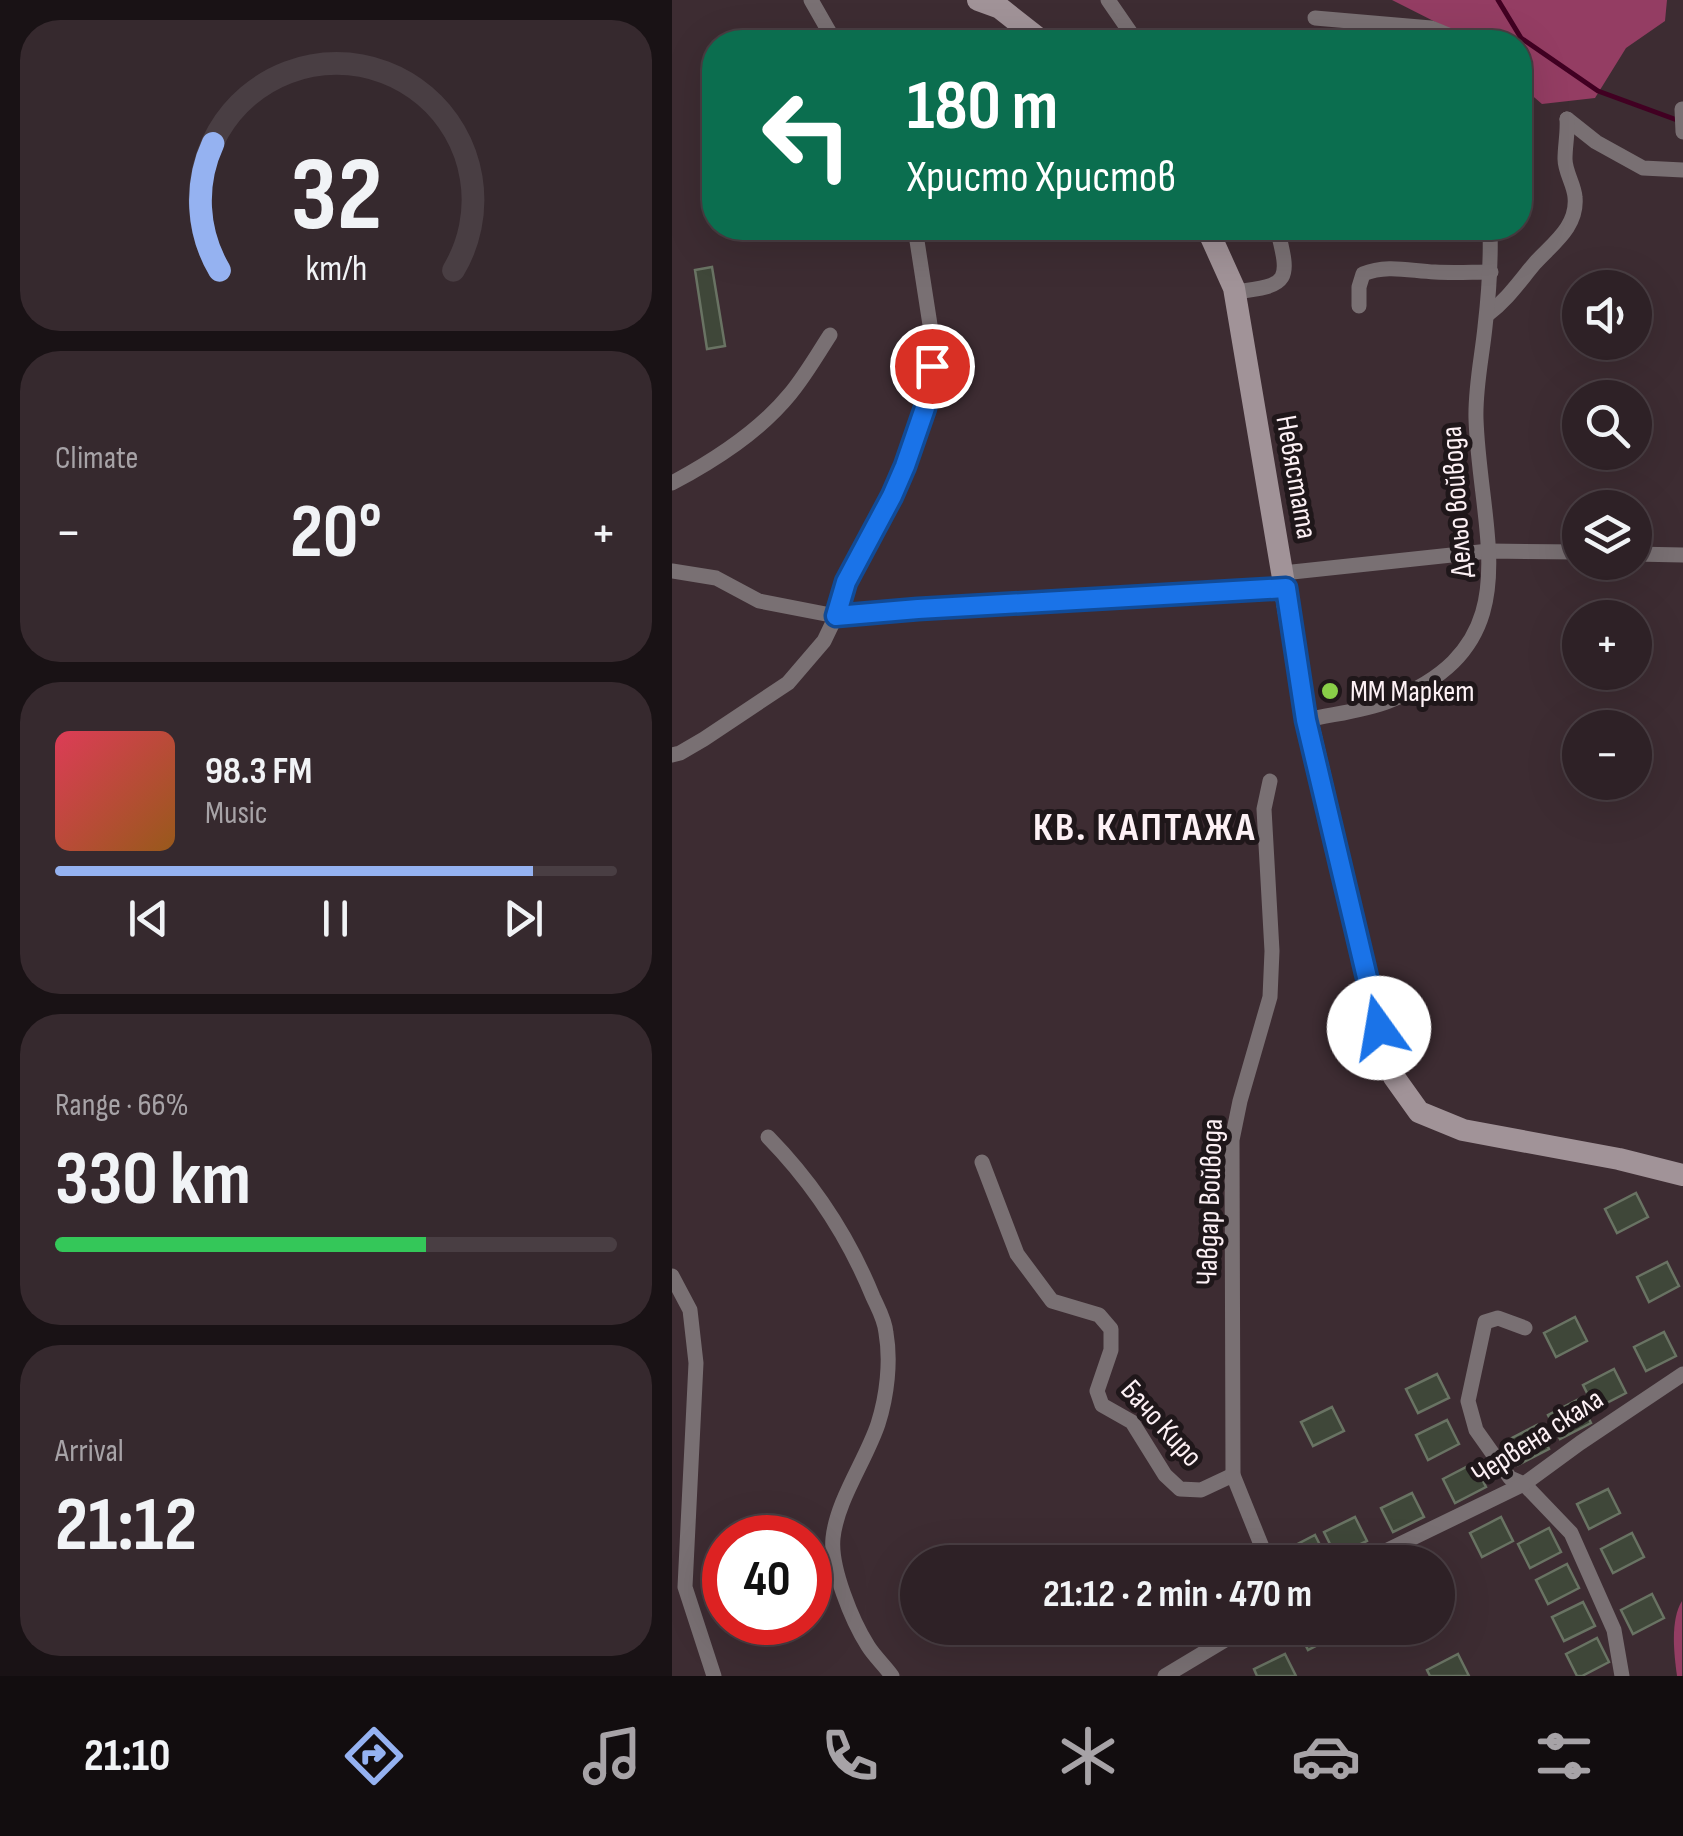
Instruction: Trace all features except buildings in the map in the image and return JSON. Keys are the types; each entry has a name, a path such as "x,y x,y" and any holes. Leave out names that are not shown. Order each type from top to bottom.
{"street":[{"path":"812,0 828,30"},
{"path":"1108,0 1129,30"},
{"path":"995,3 1029,30"},
{"path":"1315,18 1436,30"},
{"path":"1682,109 1682,131"},
{"path":"1487,316 1560,239 1572,219 1576,198 1565,162 1566,119 1596,142 1643,168 1682,170"},
{"path":"672,755 704,739 788,683 824,641 836,616 846,582 892,496 925,408 933,344 917,240"},
{"name":"Невястата","path":"1212,240 1234,292 1306,720 1394,1077 1419,1112 1463,1130 1682,1175"},
{"path":"1234,292 1273,286 1284,276 1286,266 1280,240"},
{"name":"Дельо войвода","path":"1306,720 1385,703 1439,676 1460,657 1483,616 1490,590 1490,551 1476,416 1492,272 1491,240"},
{"path":"1359,306 1363,274 1375,269 1492,272"},
{"path":"672,483 728,450 763,422 792,393 830,336"},
{"path":"672,571 716,578 759,601 836,616 1284,580 1490,551 1562,552"},
{"path":"1652,555 1682,556"},
{"name":"Чавдар Войвода","path":"1261,1545 1233,1475 1232,1140 1270,998 1272,952 1264,809 1270,781"},
{"path":"768,1137 798,1167 835,1223 867,1282 886,1329 886,1386 879,1423 832,1541 837,1571 852,1614 869,1648 892,1676"},
{"name":"Бачо Киро","path":"982,1162 1017,1254 1052,1301 1099,1315 1111,1328 1111,1350 1098,1391 1102,1405 1132,1422 1165,1475 1180,1489 1200,1490 1233,1475"},
{"path":"672,1276 690,1310 696,1363 685,1586 714,1676"},
{"path":"1525,1328 1498,1318 1486,1322 1468,1401 1476,1430 1510,1478 1524,1484 1571,1532 1614,1630 1622,1676"},
{"name":"Червена скала","path":"1399,1545 1524,1484 1682,1374"},
{"path":"1165,1676 1217,1645"}],"shaded area":[{"path":"1392,0 1667,0 1665,21 1626,48 1595,98 1542,104 1532,95 1532,30 1451,30"},
{"path":"1682,1601 1682,1676 1677,1676 1674,1627"}],"waterway":[{"path":"1498,0 1516,30"},
{"path":"1532,46 1598,91 1677,120"}],"place":[{"name":"ММ Маркет","path":"1330,691"}],"district":[{"name":"КВ. КАПТАЖА","path":"1145,826"}],"route":[{"path":"932,366 925,408 905,466 846,582 836,616 1286,588 1306,720 1379,1028"}]}
